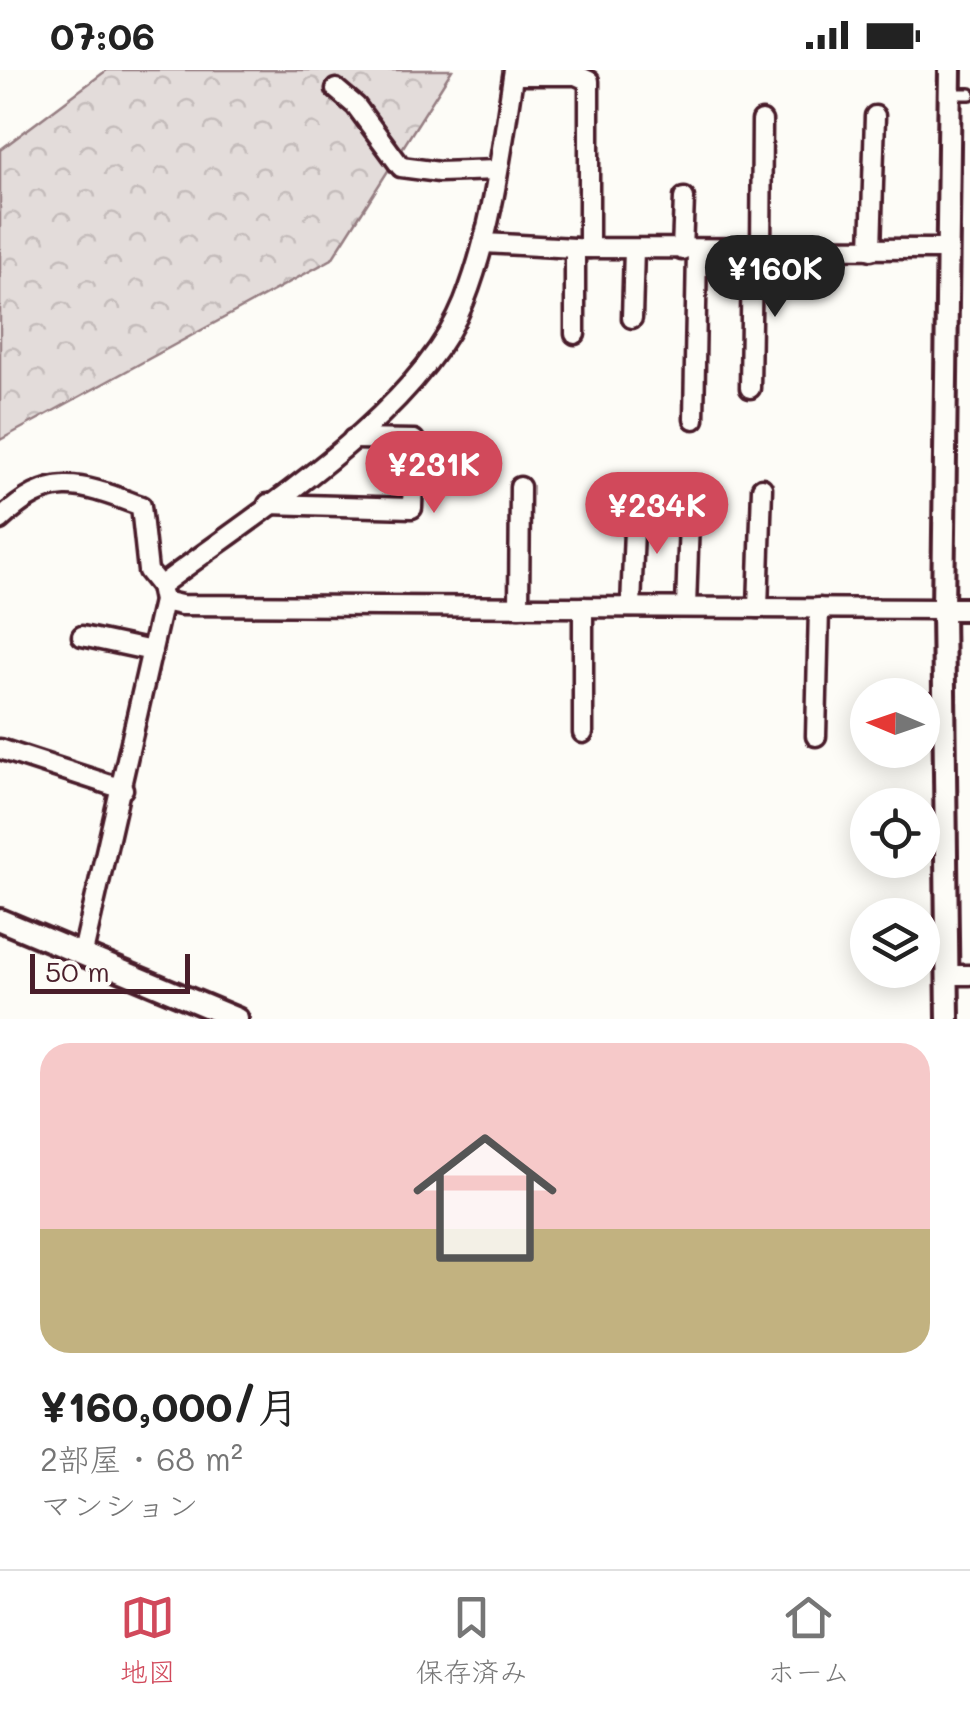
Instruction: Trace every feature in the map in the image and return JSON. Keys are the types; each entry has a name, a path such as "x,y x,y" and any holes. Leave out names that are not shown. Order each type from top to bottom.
{"street":[{"path":"948,1019 944,250 960,94 950,70"},
{"path":"83,954 123,789 162,593 352,438 421,374 463,305 484,243 514,72 576,75 589,81 575,334"},
{"path":"336,90 356,106 401,167 439,172 497,170"},
{"path":"872,250 875,116"},
{"path":"750,388 762,120"},
{"path":"684,198 694,419"},
{"path":"484,243 689,250 944,250"},
{"path":"632,318 634,249"},
{"path":"268,504 412,508 414,440 352,438"},
{"path":"0,520 28,494 61,484 93,488 141,506 148,570 162,593 181,605 970,609"},
{"path":"518,606 520,487"},
{"path":"758,608 762,488"},
{"path":"686,607 690,491"},
{"path":"631,607 636,504"},
{"path":"583,607 583,733"},
{"path":"816,736 819,608"},
{"path":"82,636 152,651"},
{"path":"0,749 123,789"},
{"path":"0,920 237,1019"},
{"path":"948,975 970,975"}],"green space":[{"path":"107,70 452,70 332,259 0,440 0,150"}]}
